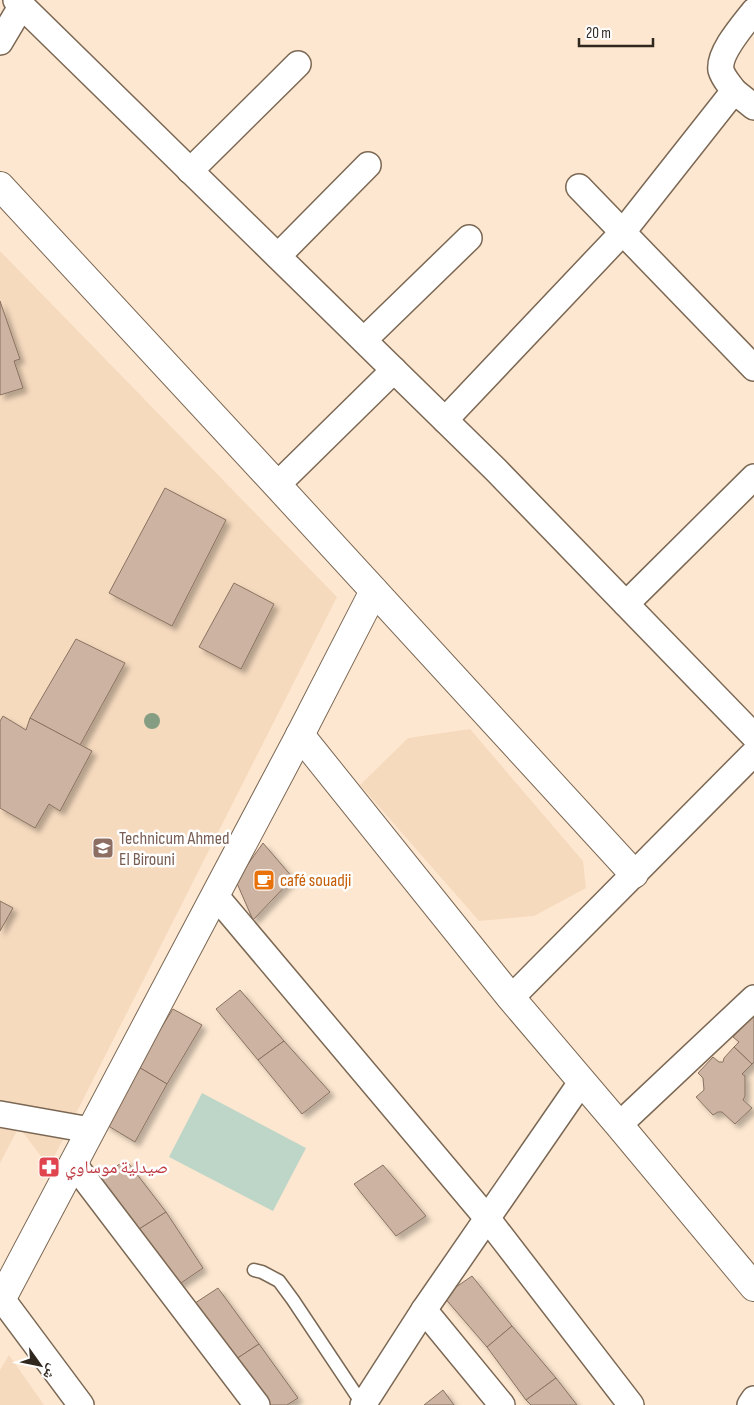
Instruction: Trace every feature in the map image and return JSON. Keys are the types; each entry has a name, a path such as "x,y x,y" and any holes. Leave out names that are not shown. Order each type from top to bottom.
{"street":[{"path":"0,42 19,3 496,470 754,736"},
{"path":"754,11 727,49 721,70 734,91 754,107"},
{"path":"190,171 298,64"},
{"path":"445,420 622,233 734,91"},
{"path":"278,256 368,165"},
{"path":"0,186 634,874"},
{"path":"579,187 753,365"},
{"path":"364,340 469,238"},
{"path":"276,484 394,370"},
{"path":"626,604 754,477"},
{"path":"81,1405 1,1300 300,735 374,591"},
{"path":"300,735 511,998 620,1125 754,1287"},
{"path":"511,998 754,753"},
{"path":"215,895 488,1218 631,1405"},
{"path":"620,1125 754,998"},
{"path":"363,1405 424,1310 582,1081"},
{"path":"0,1114 90,1130"},
{"path":"72,1163 257,1405"},
{"path":"424,1310 502,1405"},
{"path":"750,1405 754,1399"}],"lane":[{"path":"254,1270 262,1272 279,1282 363,1405"}],"shaded area":[{"name":"Technicum Ahmed El Birouni","path":"0,251 337,597 49,1167 19,1127 0,1163"},
{"path":"470,729 583,861 586,888 534,916 479,921 360,785 408,738"},
{"path":"9,1355 44,1405 0,1405 0,1370"}],"green space":[{"path":"202,1093 306,1148 273,1211 169,1157"}],"building":[{"path":"0,301 20,359 14,361 23,388 0,395"},
{"path":"165,488 226,520 172,626 109,593"},
{"path":"234,583 274,604 241,669 199,647"},
{"path":"76,639 125,663 80,745 30,718"},
{"path":"3,716 26,730 30,718 92,751 60,811 49,804 35,828 0,808 0,721"},
{"name":"café souadji","path":"263,843 293,878 253,920 236,881"},
{"path":"0,901 13,908 0,931"},
{"path":"240,990 284,1041 258,1060 216,1009"},
{"path":"173,1009 202,1025 167,1084 137,1066"},
{"path":"754,1015 754,1062 752,1064 734,1047 739,1042 733,1037"},
{"path":"284,1041 330,1092 302,1114 258,1060"},
{"path":"734,1047 752,1064 742,1074 745,1076 745,1096 743,1100 752,1108 735,1124 722,1112 713,1115 696,1097 704,1090 703,1078 698,1073 713,1057 719,1062 723,1062 724,1058"},
{"path":"137,1066 167,1084 135,1142 105,1124"},
{"path":"126,1160 166,1212 136,1231 98,1178"},
{"path":"383,1165 426,1216 396,1236 354,1184"},
{"path":"166,1212 203,1268 175,1287 136,1231"},
{"path":"472,1276 512,1326 487,1347 443,1296"},
{"path":"218,1288 259,1344 230,1363 189,1307"},
{"path":"512,1326 556,1378 526,1400 487,1347"},
{"path":"259,1344 298,1398 287,1405 261,1405 230,1363"},
{"path":"556,1378 577,1405 531,1405 526,1400"},
{"path":"443,1390 454,1405 424,1405"}],"place":[{"name":"Technicum Ahmed El Birouni","path":"103,848"},
{"name":"café souadji","path":"264,880"},
{"name":"صيدلية موساوي","path":"49,1167"}]}
